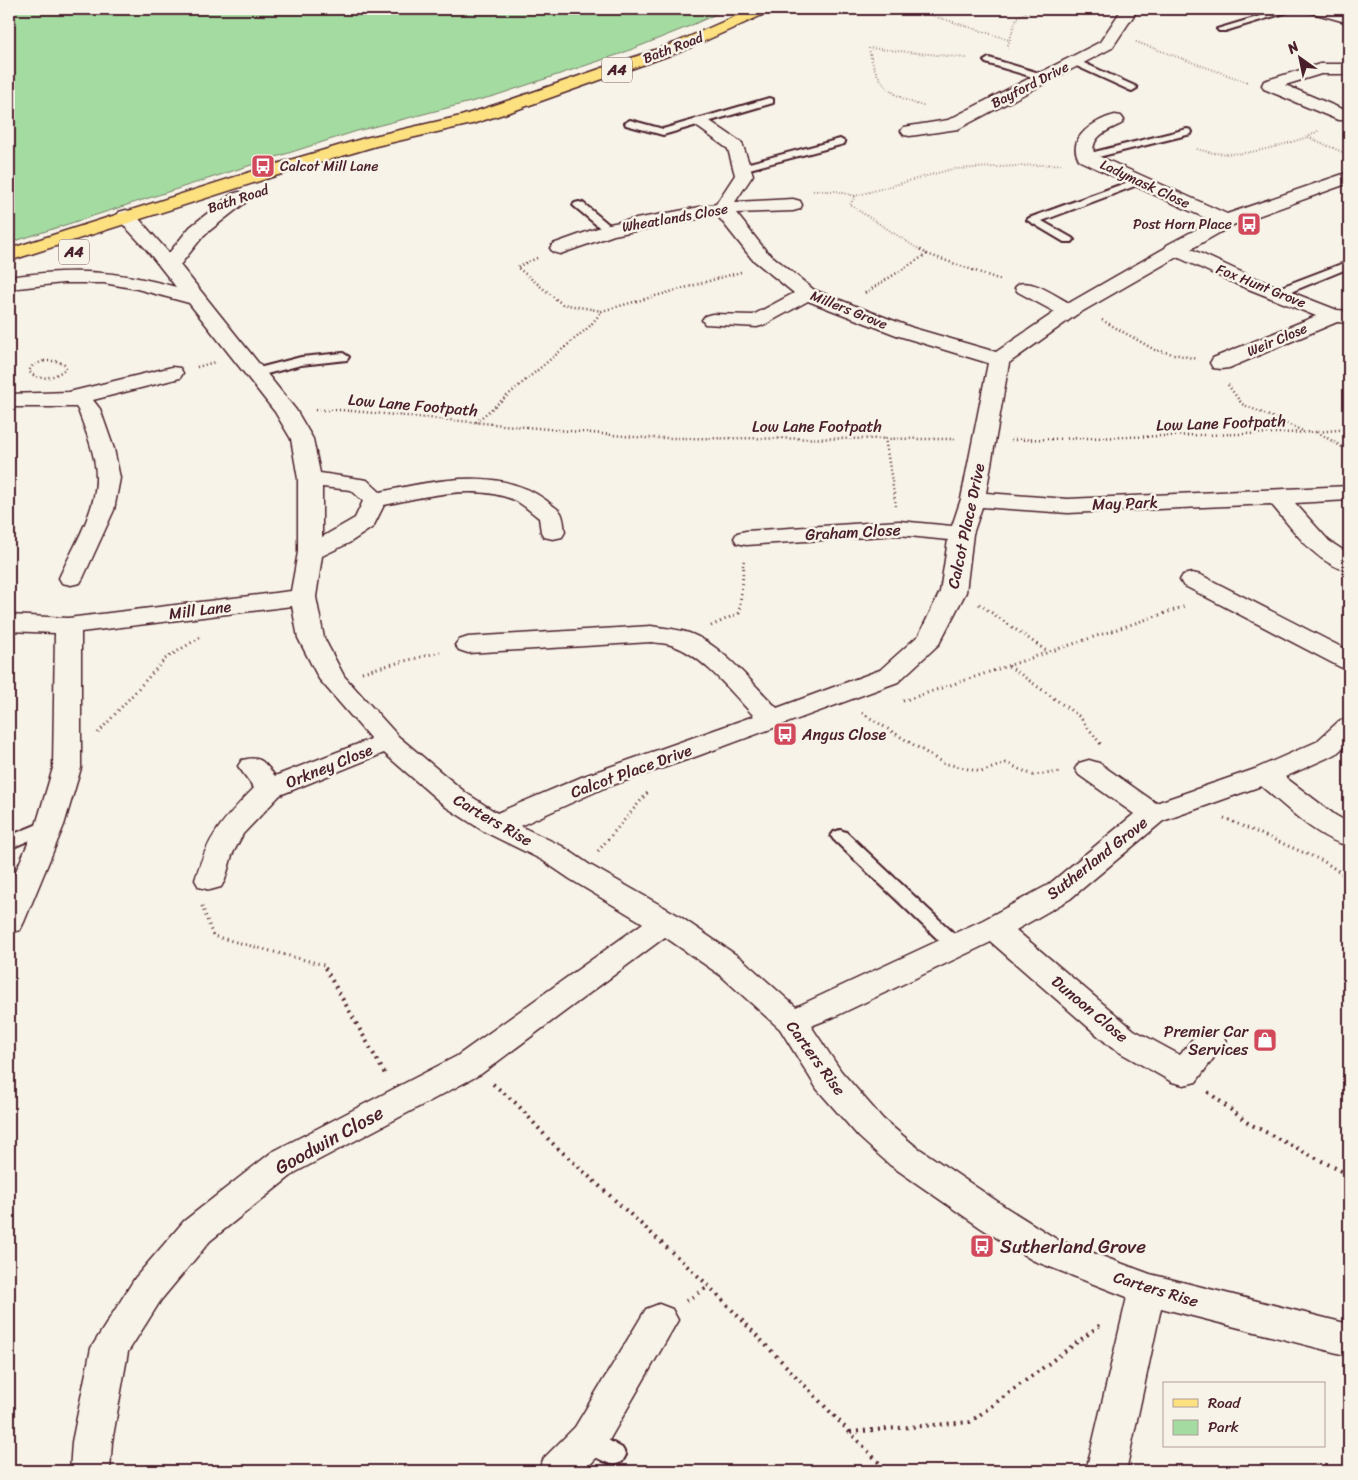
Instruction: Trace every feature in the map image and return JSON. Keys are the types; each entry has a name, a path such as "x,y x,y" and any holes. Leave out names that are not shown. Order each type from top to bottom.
{"main road":[{"name":"Bath Road","path":"9,274 133,223 371,142 466,120 623,68 681,46 764,9"},
{"name":"Bath Road","path":"9,255 239,198 433,135 466,120"}],"street":[{"name":"Bayford Drive","path":"910,131 952,124 1046,78 1106,45 1130,9"},
{"path":"1314,9 1349,18"},
{"path":"1270,85 1320,69 1349,69"},
{"path":"1270,85 1344,116"},
{"name":"Ladymask Close","path":"1115,120 1102,125 1084,142 1084,152 1092,160 1226,221"},
{"path":"701,123 736,147 744,175 722,208"},
{"path":"999,360 1073,309 1174,249 1226,221 1346,180"},
{"path":"169,266 197,231 239,198"},
{"name":"Wheatlands Close","path":"560,248 609,230 722,208 793,205"},
{"name":"Millers Grove","path":"722,208 759,255 807,294 906,332 999,360"},
{"path":"133,223 285,410 302,439 310,479 312,512 310,552 303,597"},
{"name":"Fox Hunt Grove","path":"1174,249 1277,294 1342,316"},
{"path":"9,282 58,277 103,278 149,286 196,299"},
{"path":"1025,288 1073,309"},
{"path":"712,320 757,322 807,294"},
{"name":"Weir Close","path":"1221,364 1342,316"},
{"name":"Calcot Place Drive","path":"495,825 594,782 682,752 889,676 930,639 953,592 961,534 973,499 999,360"},
{"path":"69,399 172,373"},
{"path":"9,400 69,399 83,402 89,409 103,449 108,478 102,510 71,578"},
{"path":"310,479 359,485 375,500"},
{"path":"375,500 443,487 482,486 522,496 550,515 553,532"},
{"name":"May Park","path":"973,499 1068,506 1349,493"},
{"path":"1278,497 1320,546 1349,564"},
{"path":"310,552 340,538 365,522 375,500"},
{"name":"Graham Close","path":"746,538 899,528 961,534"},
{"path":"1192,580 1349,661"},
{"name":"Mill Lane","path":"9,623 68,626 303,597"},
{"name":"Carters Rise","path":"303,597 311,638 332,680 389,743 456,800 495,825 552,854 665,922 731,967 791,1021 829,1080 871,1128 902,1155 994,1218 1045,1250 1147,1289 1349,1340"},
{"path":"9,922 50,824 67,768 68,626"},
{"path":"468,645 651,634 681,639 698,648 715,662 773,719"},
{"name":"Sutherland Grove","path":"791,1021 823,1009 994,928 1059,892 1153,814 1265,775 1326,748 1349,727"},
{"name":"Orkney Close","path":"210,880 217,855 232,828 270,789 365,750 389,743"},
{"name":"Orkney Close","path":"252,766 270,789"},
{"path":"1089,768 1153,814"},
{"path":"1265,775 1325,822 1349,836"},
{"name":"Goodwin Close","path":"90,1471 92,1442 110,1348 148,1289 197,1231 284,1162 469,1065 665,922"},
{"name":"Dunoon Close","path":"994,928 1123,1039 1184,1072"},
{"path":"1184,1072 1210,1041"},
{"path":"1106,1471 1147,1289"},
{"path":"558,1471 601,1447 659,1320"}],"lane":[{"path":"1222,29 1293,9"},
{"path":"988,61 1046,78"},
{"path":"1075,62 1132,88"},
{"path":"630,122 663,132 701,123 769,101"},
{"path":"1092,160 1188,132"},
{"path":"742,168 840,142"},
{"path":"1068,240 1034,220 1139,181"},
{"path":"579,205 609,230"},
{"path":"1277,294 1349,264"},
{"path":"248,364 343,357"},
{"path":"9,843 50,824"},
{"path":"840,836 956,946"}],"path":[{"path":"917,9 918,11 1010,40"},
{"path":"1002,65 1017,17 1035,9"},
{"path":"1112,34 1245,82 1270,85"},
{"path":"973,114 915,104 883,85 870,56 869,48 988,61"},
{"path":"1169,138 1203,152 1232,155 1274,147 1308,137 1344,116"},
{"path":"1308,137 1349,155"},
{"path":"808,191 836,191 855,196 952,169 1092,160"},
{"path":"855,196 850,205 927,254 1025,288"},
{"path":"560,248 517,267 562,304 602,311 770,264"},
{"path":"841,307 927,254"},
{"path":"1073,309 1155,350 1221,364 1229,388 1242,404 1304,432"},
{"path":"476,422 590,326 602,311"},
{"path":"44,361 56,361 64,364 66,368 55,376 38,377 29,371 33,365 44,361"},
{"path":"172,373 248,364"},
{"name":"Low Lane Footpath","path":"285,410 340,410 646,438 885,438 985,441 1317,432 1349,429"},
{"path":"1317,432 1349,451"},
{"path":"885,438 899,528"},
{"path":"681,639 739,613 746,538"},
{"path":"954,586 1048,653"},
{"path":"897,702 1220,594"},
{"path":"67,768 165,659 205,634"},
{"path":"332,680 468,645"},
{"path":"870,710 862,713 943,763 981,772 1006,764 1033,775 1089,768 1103,745 1080,716 1009,666"},
{"path":"580,872 682,752"},
{"path":"1186,802 1323,861 1349,878"},
{"path":"210,880 199,898 213,936 324,965 400,1101"},
{"path":"469,1065 517,1104 550,1141 709,1286 887,1471"},
{"path":"1184,1072 1248,1123 1349,1175"},
{"path":"850,1432 970,1422 1147,1289"}],"green space":[{"path":"9,9 727,9 620,54 494,96 357,131 9,243"}],"place":[{"name":"Calcot Mill Lane","path":"263,166"},
{"name":"Post Horn Place","path":"1249,224"},
{"name":"Angus Close","path":"785,734"},
{"name":"Premier Car Services","path":"1265,1040"},
{"name":"Sutherland Grove","path":"982,1246"}]}
